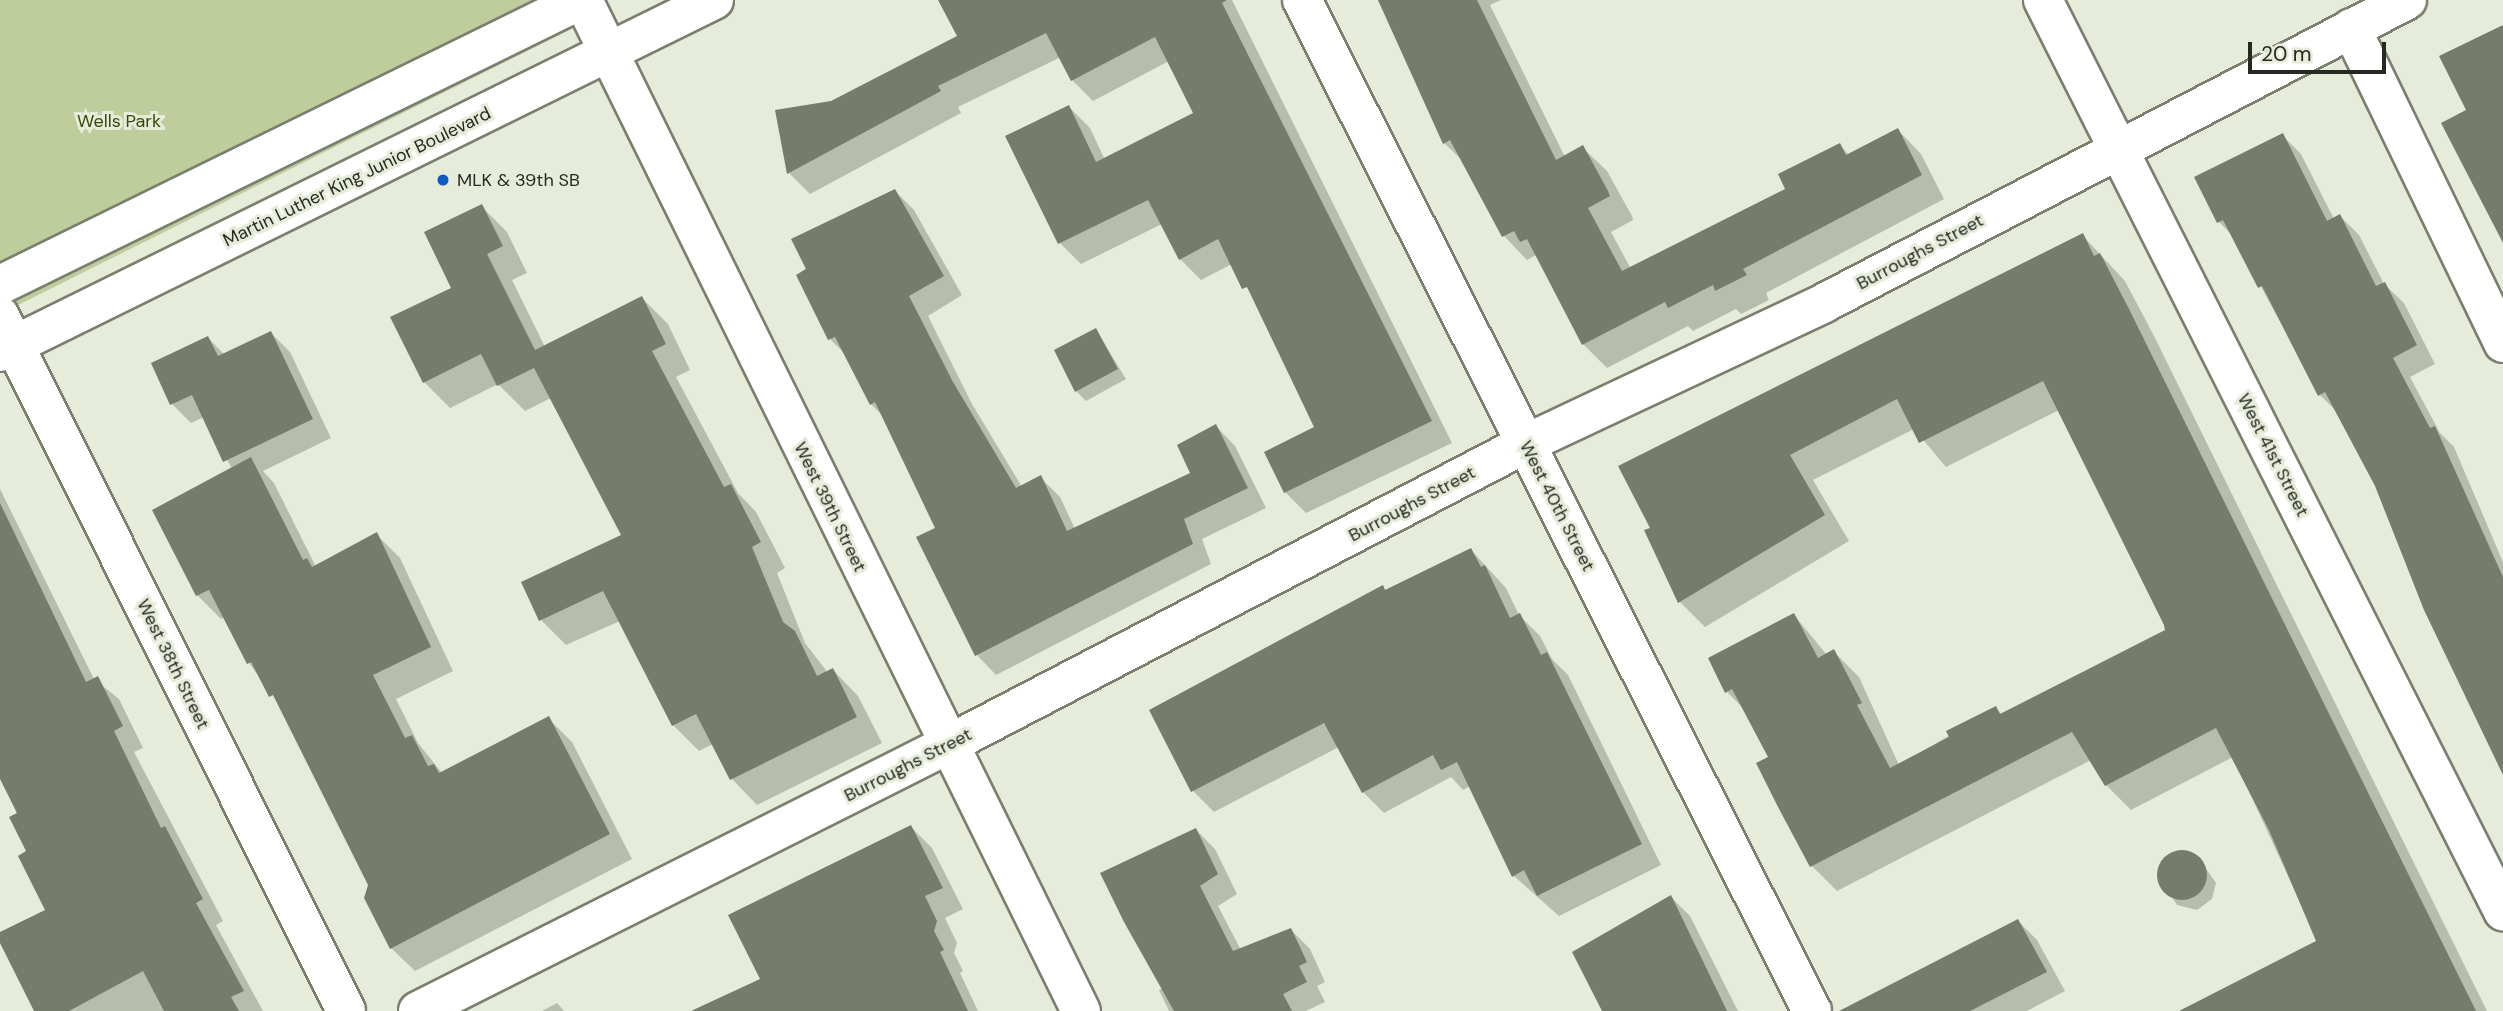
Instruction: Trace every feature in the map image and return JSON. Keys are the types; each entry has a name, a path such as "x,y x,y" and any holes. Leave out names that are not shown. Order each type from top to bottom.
{"street":[{"name":"West 39th Street","path":"582,0 947,746 1081,1011"},
{"path":"0,285 582,0"},
{"name":"Martin Luther King Junior Boulevard","path":"5,338 610,54 714,0"},
{"name":"West 40th Street","path":"1302,0 1812,1011"},
{"name":"West 41st Street","path":"2043,0 2503,911"},
{"name":"Burroughs Street","path":"418,1011 947,746 1525,444 1824,303 2118,147 2407,0"},
{"path":"2351,28 2503,343"},
{"name":"West 38th Street","path":"5,338 346,1011"}],"green space":[{"name":"Wells Park","path":"0,0 554,0 569,30 8,310 0,295"}],"building":[{"path":"938,0 1227,0 1222,3 1432,421 1284,493 1264,452 1314,427 1247,287 1242,289 1218,239 1179,260 1148,200 1058,244 1005,136 1069,105 1096,162 1193,113 1155,37 1071,81 1046,33 938,86 941,91 787,174 775,110 831,101 957,36"},
{"path":"1378,0 1477,0 1556,160 1583,145 1608,191 1610,196 1588,208 1622,271 1785,189 1778,174 1840,143 1846,155 1898,128 1922,175 1743,269 1747,275 1715,291 1713,285 1668,308 1665,302 1582,345 1527,239 1520,242 1514,231 1502,237 1450,140 1443,144"},
{"path":"2503,25 2503,243 2441,123 2466,110 2439,56"},
{"path":"2283,133 2327,221 2340,214 2376,286 2385,282 2417,345 2393,358 2430,428 2435,426 2503,577 2503,775 2424,610 2375,486 2325,392 2318,396 2262,286 2258,288 2223,220 2217,223 2194,177"},
{"path":"895,189 944,276 909,296 953,382 1016,488 1041,475 1067,531 1190,473 1177,445 1216,424 1248,488 1184,519 1193,544 975,656 916,537 935,528 875,402 870,405 835,337 828,340 796,275 806,269 791,239"},
{"path":"482,204 503,246 487,254 535,350 642,296 666,344 652,351 724,487 731,484 761,542 752,547 783,622 795,631 817,676 833,668 857,717 730,780 696,714 672,726 603,591 539,621 521,582 621,535 534,368 497,386 481,354 423,383 390,317 451,288 424,232"},
{"path":"2083,233 2094,256 2100,253 2128,307 2476,1011 2179,1011 2316,941 2269,830 2216,728 2105,786 2072,732 1810,867 1778,807 1756,763 1768,757 1732,689 1725,693 1708,658 1794,613 1818,658 1834,649 1862,703 1857,705 1890,768 1949,737 1946,731 1996,706 2000,714 2165,630 2164,625 2043,381 1919,443 1897,399 1790,455 1825,515 1678,603 1644,530 1650,528 1618,466"},
{"path":"1096,328 1118,369 1075,392 1054,350"},
{"path":"271,331 313,419 223,462 192,395 170,405 151,363 208,336 218,356"},
{"path":"251,457 303,560 307,558 312,567 377,532 431,647 373,675 405,738 412,735 428,766 434,764 439,773 549,716 610,834 390,949 364,898 368,885 273,695 269,697 251,662 247,664 209,590 196,596 152,510"},
{"path":"0,503 86,682 98,676 123,726 114,731 161,828 165,826 203,899 196,903 244,991 231,997 239,1011 164,1011 143,971 69,1011 34,1011 0,943 0,932 45,910 18,856 26,851 9,817 17,813 0,779"},
{"path":"1471,548 1481,567 1485,565 1510,618 1520,613 1541,655 1547,652 1642,844 1537,896 1524,870 1512,877 1457,762 1441,770 1433,755 1362,793 1324,723 1191,792 1149,710 1383,585 1385,590"},
{"path":"911,825 943,888 925,896 937,921 934,931 944,950 940,952 968,1011 691,1011 760,979 728,915"},
{"path":"1196,828 1218,874 1200,886 1233,951 1291,928 1307,962 1299,966 1307,982 1283,994 1292,1011 1174,1011 1124,922 1100,873"},
{"path":"2182,850 2199,858 2207,875 2199,892 2182,900 2165,892 2157,875 2165,858"},
{"path":"1671,895 1727,1011 1602,1011 1572,952"},
{"path":"2018,919 2047,972 1970,1011 1839,1011"}],"place":[{"name":"MLK & 39th SB","path":"443,180"}]}
